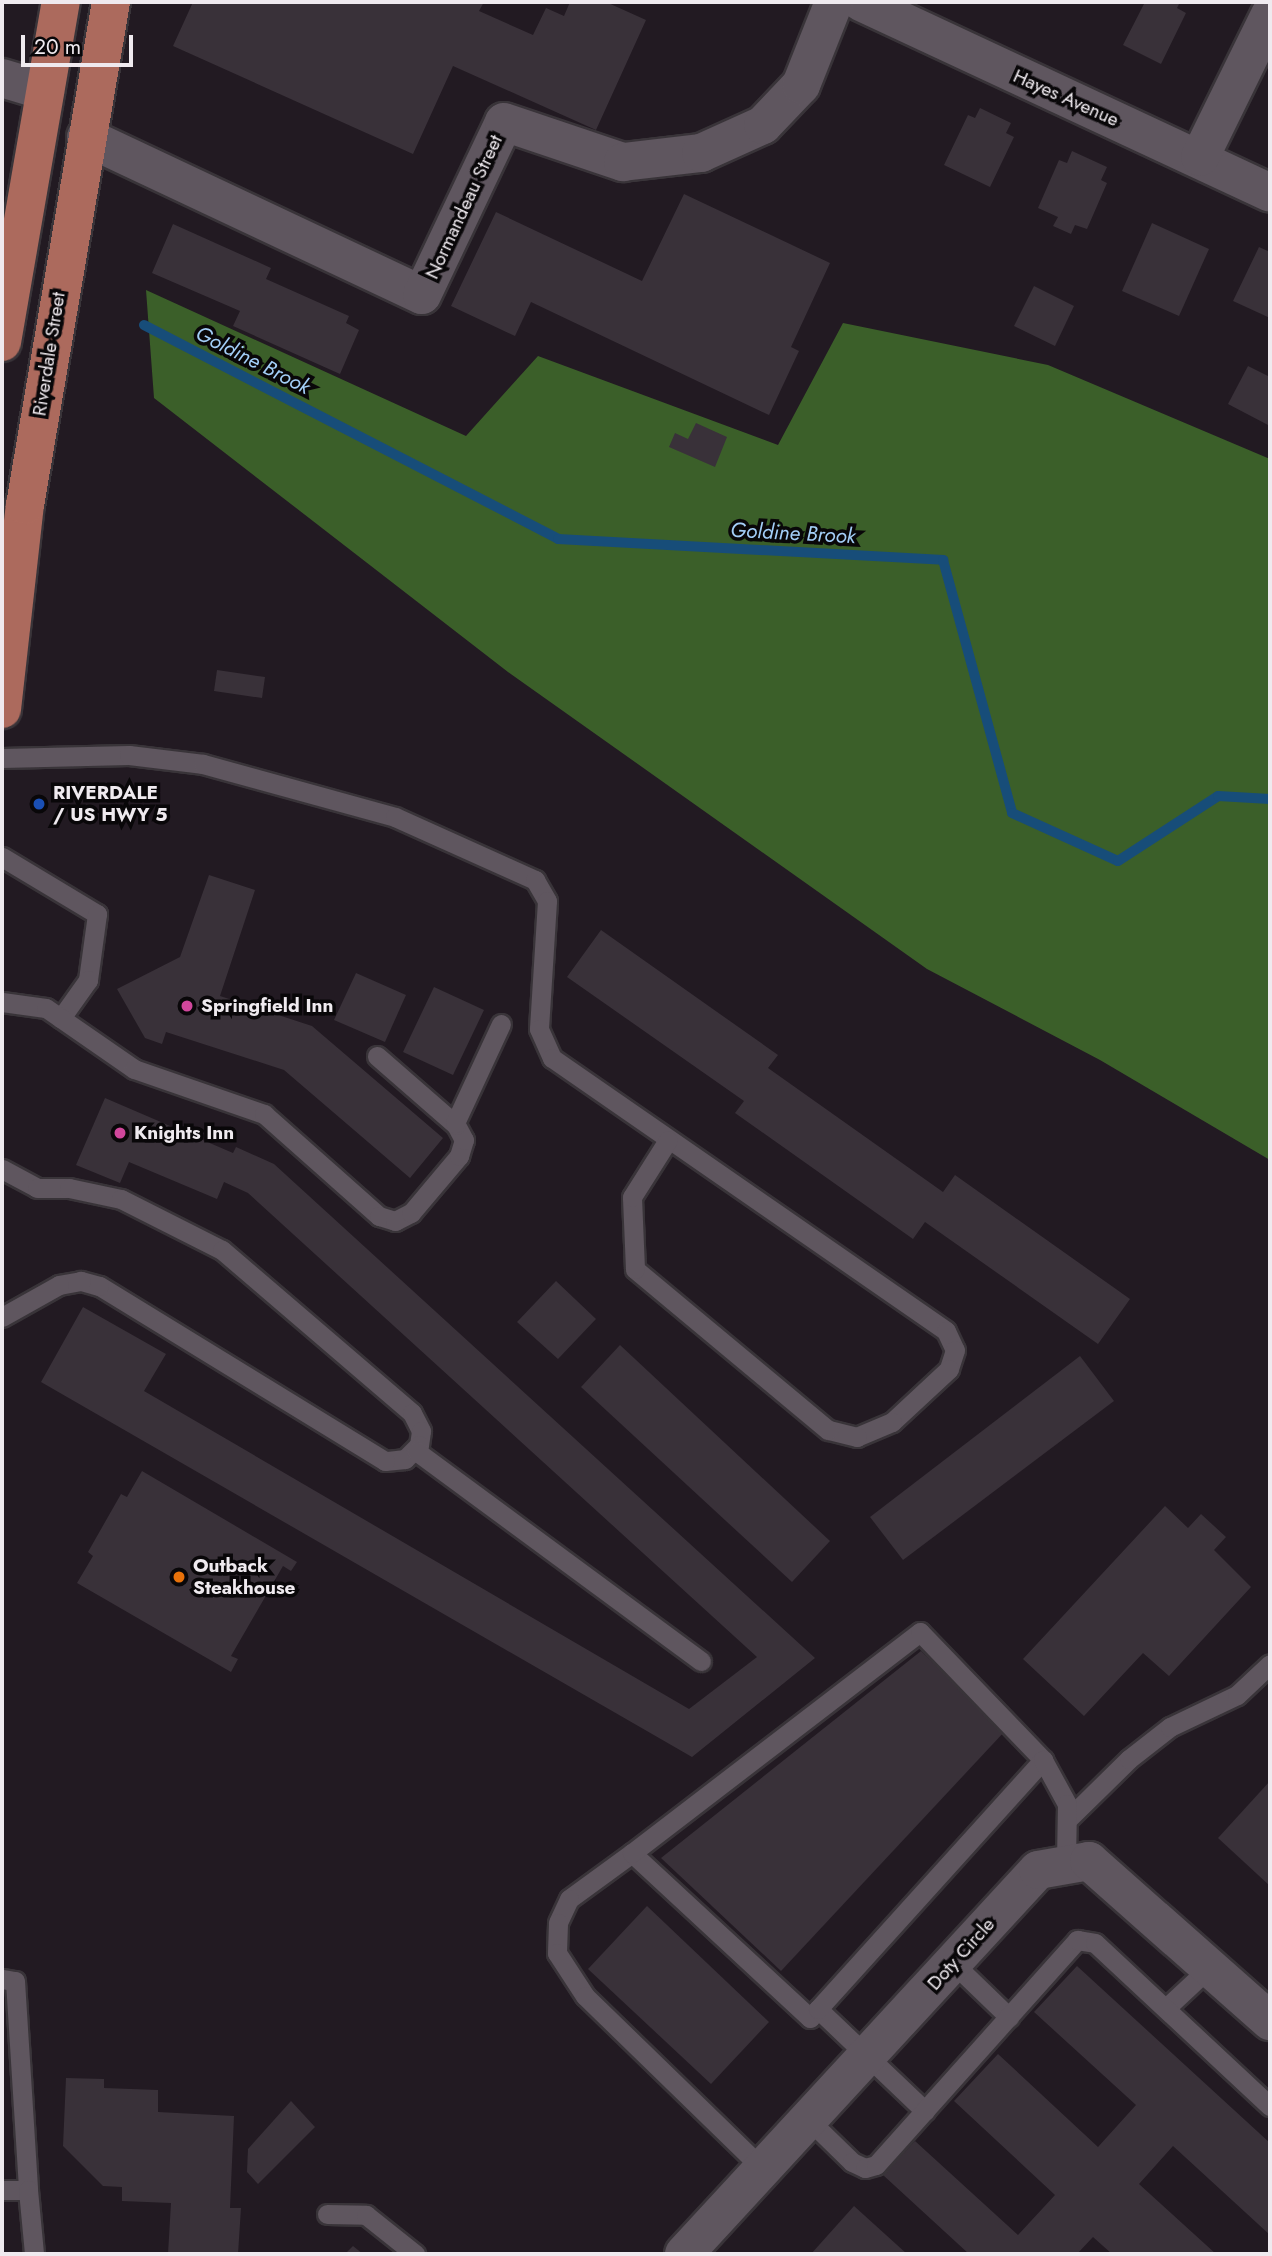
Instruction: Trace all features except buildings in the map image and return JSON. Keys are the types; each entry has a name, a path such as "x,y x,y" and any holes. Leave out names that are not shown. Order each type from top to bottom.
{"main road":[{"path":"2,342 61,2"},
{"name":"Riverdale Street","path":"2,709 24,505 111,2"}],"street":[{"name":"Normandeau Street","path":"86,138 422,295 504,122 623,162 702,153 763,125 801,85 834,2"},
{"name":"Hayes Avenue","path":"861,2 1200,157 1270,193"},
{"path":"1200,157 1270,15"},
{"path":"2,78 46,91"},
{"name":"Doty Circle","path":"698,2249 763,2169 1038,1870 1089,1861 1270,2021"}],"lane":[{"path":"2,758 130,755 203,764 396,817 523,873 542,888 547,901 539,1022 543,1045 552,1058 946,1331 955,1350 949,1369 899,1417 862,1435 838,1436 817,1421 635,1269 632,1197 668,1140"},
{"path":"2,857 97,914 88,980 61,1018"},
{"path":"2,1002 41,1006 134,1069 264,1114 389,1221 406,1218 459,1156 464,1140 455,1123 377,1056"},
{"path":"455,1123 501,1024"},
{"path":"2,1169 19,1182 37,1188 69,1188 121,1199 222,1250 412,1413 421,1431 416,1451 399,1461 379,1458 99,1286 81,1281 60,1285 2,1317"},
{"path":"416,1451 701,1661"},
{"path":"763,2169 585,1996 557,1953 558,1923 569,1899 920,1632 1043,1760 1069,1818 1066,1864"},
{"path":"1069,1818 1129,1759 1170,1727 1237,1695 1270,1664"},
{"path":"632,1853 810,2018 1043,1760"},
{"path":"808,2120 852,2162 865,2168 876,2165 1077,1940 1096,1943 1270,2106"},
{"path":"953,1963 1009,2017"},
{"path":"1166,2008 1210,1968"},
{"path":"2,1979 15,1981 34,2254"},
{"path":"818,2009 925,2111"},
{"path":"2,2190 28,2190"},
{"path":"327,2214 366,2216 415,2254"}],"green space":[{"path":"146,290 466,436 538,356 778,445 843,323 1048,365 1270,459 1270,1160 1100,1060 927,969 508,672 154,398"}],"waterway":[{"name":"Goldine Brook","path":"144,325 558,539 943,560 1012,813 1118,861 1218,796 1270,799"}],"place":[{"name":"RIVERDALE / US HWY 5","path":"39,804"},
{"name":"Springfield Inn","path":"187,1006"},
{"name":"Knights Inn","path":"120,1133"},
{"name":"Outback Steakhouse","path":"179,1577"}]}
